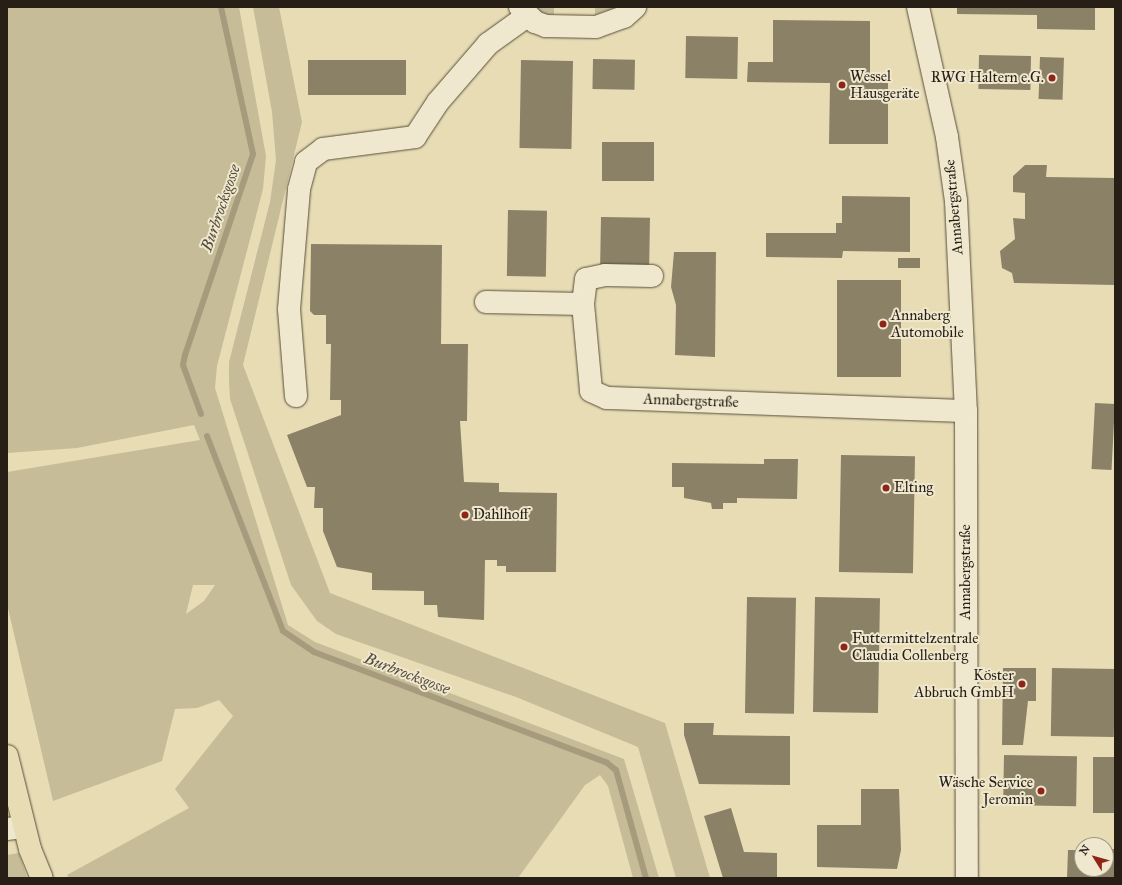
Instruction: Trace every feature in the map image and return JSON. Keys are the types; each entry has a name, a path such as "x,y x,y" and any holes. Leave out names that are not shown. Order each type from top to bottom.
{"main road":[{"path":"7,756 16,828 42,878"}],"street":[{"path":"296,396 289,309 299,189 306,162 323,149 415,137 438,102 488,44 523,11 546,26 596,28 624,17 635,7"},
{"name":"Annabergstraße","path":"918,7 947,137 956,201 966,411 967,878"},
{"path":"486,302 583,304 586,279 605,274 652,276"},
{"name":"Annabergstraße","path":"583,304 591,390 607,398 966,411"}],"shaded area":[{"path":"7,7 239,7 266,156 263,189 217,366 215,388 288,625 315,642 624,759 659,878 633,878 608,786 600,775 585,785 518,878 69,878 67,875 189,808 175,789 233,716 219,700 197,708 175,709 162,761 53,801 7,604 7,472 200,440 194,425 77,448 7,453","holes":["193,585 215,585 204,601 186,614"]},
{"path":"253,7 279,7 302,122 243,365 330,593 665,723 710,878 676,878 638,747 516,697 336,634 317,621 291,585 230,399 229,362 270,202 276,160 272,112"},
{"path":"533,7 554,7 554,15 543,14"},
{"path":"595,7 617,7 595,15"},
{"path":"19,853 27,878 7,878 7,855"}],"building":[{"path":"957,7 1095,7 1095,30 1037,29 1037,15 957,14"},
{"path":"773,20 870,21 870,82 888,83 888,144 829,144 830,83 747,82 748,62 773,62"},
{"path":"686,36 738,37 737,79 685,78"},
{"path":"979,55 1031,56 1030,90 978,89"},
{"name":"RWG Haltern e.G.","path":"1040,57 1064,58 1063,100 1039,99"},
{"path":"593,59 635,60 634,90 592,89"},
{"path":"308,60 406,60 406,95 308,95"},
{"path":"521,60 573,61 571,149 519,148"},
{"path":"602,142 654,142 654,181 602,181"},
{"path":"1025,165 1047,165 1046,177 1115,178 1115,285 1014,283 1012,273 1002,268 1000,251 1015,239 1013,218 1025,219 1025,193 1013,192 1013,176"},
{"path":"842,196 910,197 910,252 843,251 842,258 766,257 766,233 836,233 836,223 842,223"},
{"path":"508,210 547,211 546,277 507,276"},
{"path":"601,217 650,218 649,266 600,265"},
{"path":"311,244 442,245 441,344 468,344 467,421 460,421 464,482 499,483 499,492 557,493 556,572 506,572 506,566 497,566 497,560 485,560 484,620 438,617 437,605 424,605 424,591 372,590 372,573 337,567 323,531 323,508 314,508 315,487 307,487 287,435 341,415 341,400 330,400 331,344 326,344 326,315 314,315 310,311"},
{"path":"674,252 716,252 715,357 675,355 676,305 671,287"},
{"path":"898,258 920,258 920,268 898,268"},
{"path":"837,280 901,280 901,377 837,377"},
{"path":"1095,403 1115,404 1112,470 1092,469"},
{"path":"841,455 915,456 913,573 839,572"},
{"path":"764,459 798,459 797,499 737,498 737,503 723,503 723,509 712,509 711,503 684,498 684,487 672,487 672,463 764,464"},
{"path":"747,597 796,598 794,714 745,713"},
{"path":"815,597 880,598 878,713 813,712"},
{"path":"1003,668 1036,668 1036,701 1028,701 1023,745 1002,745"},
{"path":"1052,668 1115,669 1114,737 1051,736"},
{"path":"684,723 714,723 713,735 790,736 790,785 699,784 684,735"},
{"path":"1004,755 1077,756 1076,806 1003,805"},
{"path":"1093,757 1115,757 1115,813 1093,813"},
{"path":"861,789 899,789 901,850 897,869 817,867 817,825 861,825"},
{"path":"731,808 744,852 777,853 777,878 723,878 704,816"},
{"path":"1115,849 1115,878 1067,878 1068,850 1074,850 1074,877 1114,877"}],"waterway":[{"name":"Burbrocksgosse","path":"201,414 183,365 185,355 253,154 221,7"},
{"name":"Burbrocksgosse","path":"207,436 283,631 314,652 607,763 616,770 646,878"}],"place":[{"name":"RWG Haltern e.G.","path":"1052,78"},
{"name":"Wessel Hausgeräte","path":"842,85"},
{"name":"Annaberg Automobile","path":"883,324"},
{"name":"Elting","path":"886,488"},
{"name":"Dahlhoff","path":"465,515"},
{"name":"Futtermittelzentrale Claudia Collenberg","path":"844,647"},
{"name":"Köster Abbruch GmbH","path":"1022,684"},
{"name":"Wäsche Service Jeromin","path":"1041,791"}]}
